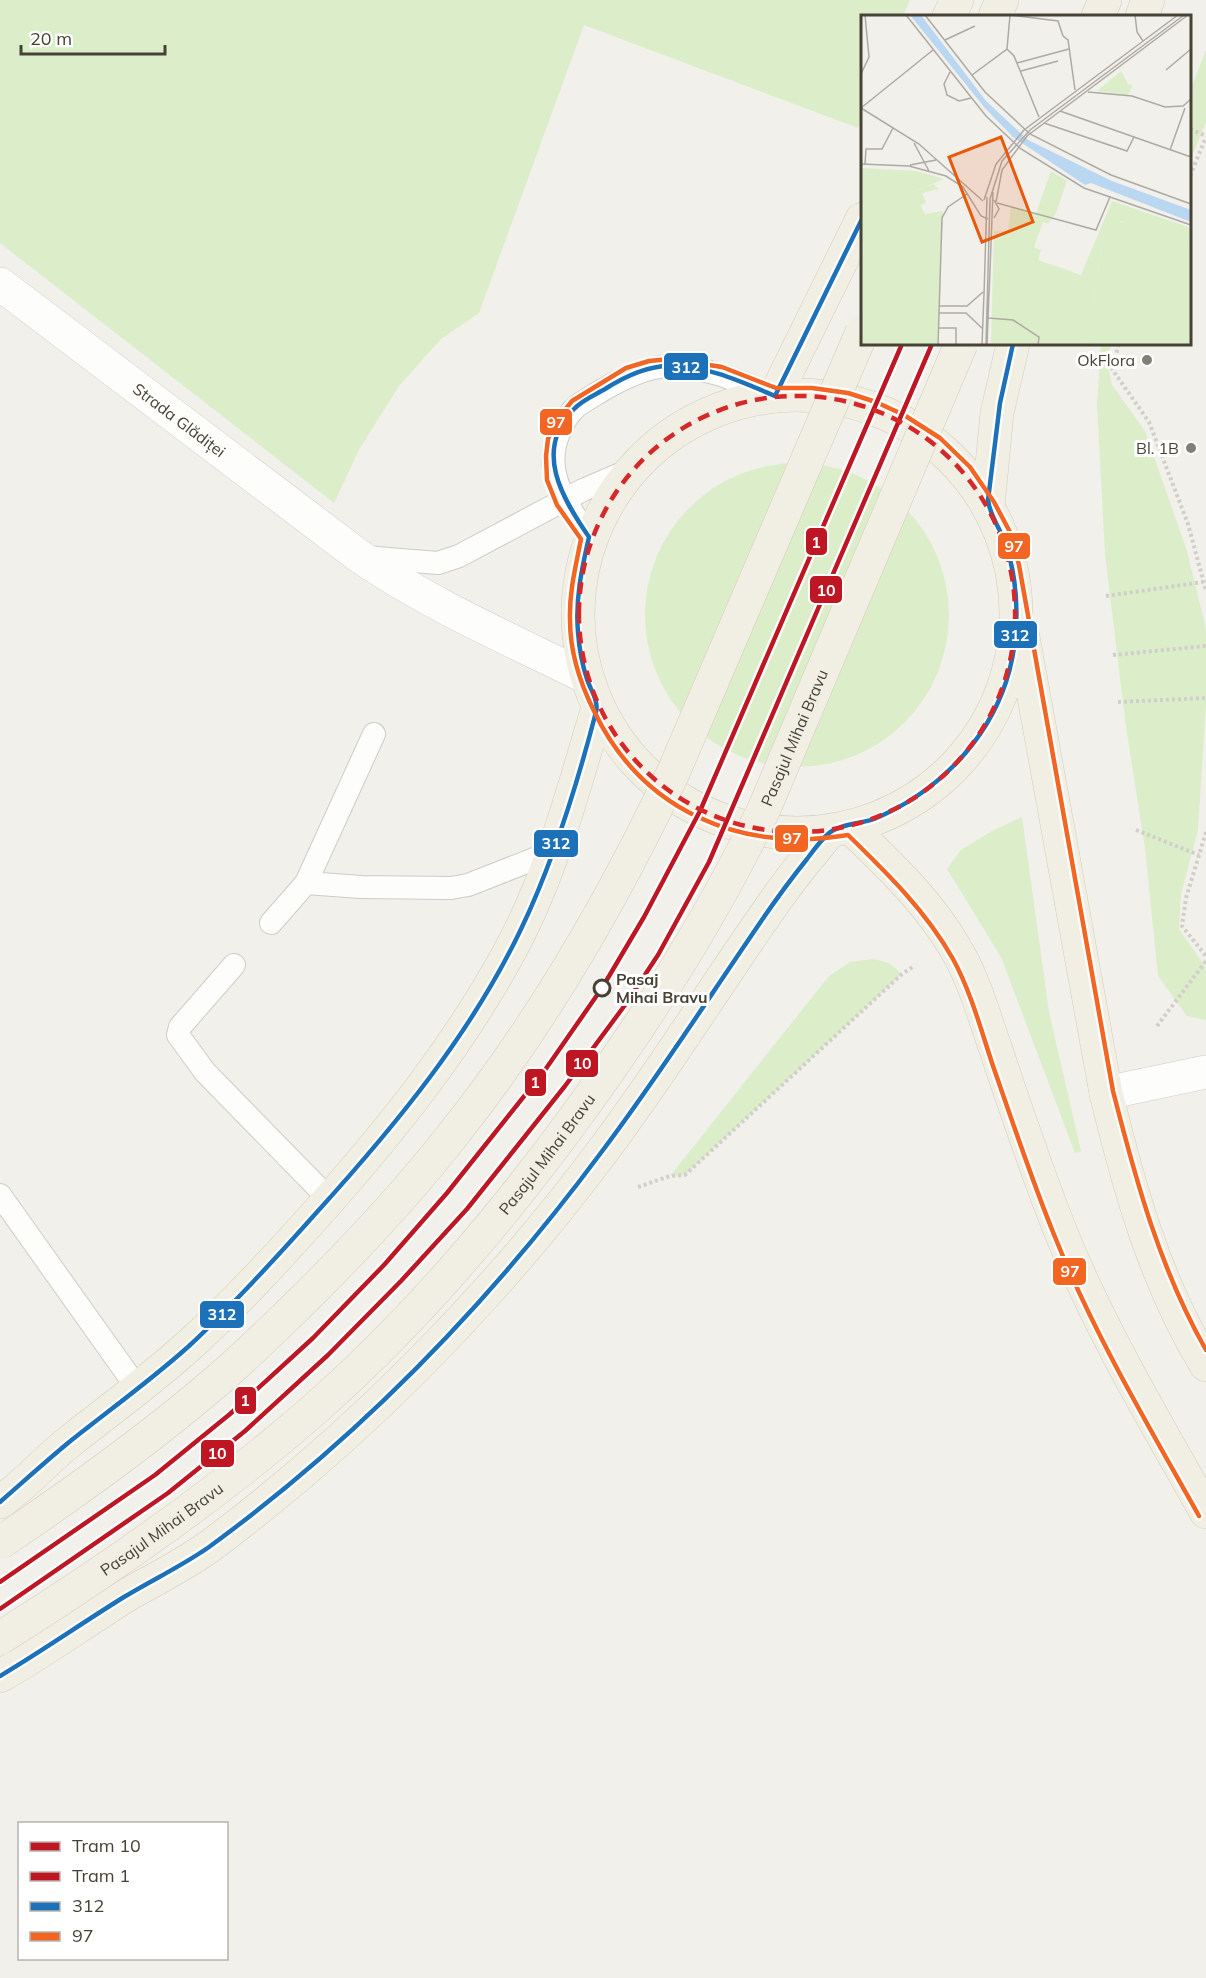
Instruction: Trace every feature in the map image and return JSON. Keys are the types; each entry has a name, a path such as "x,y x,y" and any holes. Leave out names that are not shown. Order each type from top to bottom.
{"main road":[{"path":"950,15 957,0"},
{"path":"995,15 1002,0"},
{"path":"1098,15 1105,0"},
{"path":"1142,15 1148,0"},
{"path":"775,396 861,221"},
{"path":"0,1543 144,1441 207,1390 259,1343 398,1201 452,1137 494,1081 563,978 654,814 861,334"},
{"name":"Pasajul Mihai Bravu","path":"0,1638 193,1508 317,1407 425,1302 517,1195 568,1128 682,962 741,856 768,798 961,345"},
{"path":"988,506 998,413 1013,345"},
{"path":"1016,600 1016,640 1010,671 995,709 975,743 949,773 917,798 882,817 840,829 804,833 770,832 728,822 700,811 674,795 643,770 618,741 598,707 586,677 578,631 579,584 589,537 612,496 632,469 659,443 683,426 713,411 746,400 775,396 811,395 846,400 874,408 900,421 936,444 965,472 988,506 1003,535 1012,567 1016,600 1107,1093 1132,1195 1153,1258 1176,1310 1206,1365"},
{"path":"0,1502 67,1444 138,1389 226,1311 329,1199 404,1111 469,1020 522,927 552,852 598,707"},
{"path":"840,829 901,877 930,910 955,947 973,986 1045,1191 1084,1285 1122,1361 1206,1512"},
{"path":"0,1676 211,1545 311,1464 401,1381 531,1242 640,1101 778,897 840,829"}],"street":[{"name":"Strada Glădiței","path":"0,284 359,556 400,584 450,612 586,677"},
{"path":"1107,1093 1206,1072"}],"lane":[{"path":"589,537 564,501 554,478 555,441 563,424 577,407 630,375 651,368 669,366 721,374 775,396"},
{"path":"359,556 438,563 484,544 564,501 632,469"},
{"path":"271,923 306,883 374,734"},
{"path":"306,883 361,887 451,888 468,885 552,852"},
{"path":"234,965 180,1027 178,1035 205,1072 329,1199"},
{"path":"0,1195 138,1389"}],"path":[{"path":"1191,130 1206,137 1191,174"},
{"path":"1119,345 1112,369 1149,422 1188,524 1206,591"},
{"path":"1106,596 1203,582"},
{"path":"1113,655 1206,646"},
{"path":"1118,702 1206,698"},
{"path":"1136,830 1199,855"},
{"path":"1206,832 1186,898 1182,926 1206,956"},
{"path":"1157,1026 1206,961"},
{"path":"639,1187 670,1176 685,1174 902,974 914,966"}],"highlighted area":[{"path":"811,395 874,409 936,444 965,472 988,506 1003,535 1016,600 1010,671 975,743 917,798 882,817 830,831 770,832 728,822 674,795 618,741 586,677 578,631 579,584 589,537 632,469 683,426 713,411 775,396"}],"green space":[{"path":"0,0 910,0 903,15 861,15 861,120 858,128 584,25 479,313 441,339 399,386 360,448 334,503 0,243"},
{"path":"1206,50 1206,122 1191,159 1191,88"},
{"path":"1101,345 1112,345 1106,357 1112,385 1145,431 1187,551 1206,629 1206,704 1198,830 1181,894 1179,929 1206,968 1206,1020 1187,1016 1158,976 1145,848 1126,727 1105,554 1097,405"},
{"path":"782,463 812,463 841,469 869,481 894,497 915,518 931,543 943,571 949,600 949,630 938,673 924,700 905,723 882,742 855,756 812,767 782,767 753,761 725,749 700,733 679,712 663,687 651,659 645,630 645,600 651,571 663,543 679,518 700,497 725,481 753,469"},
{"path":"1022,817 1049,1012 1081,1151 1075,1153 1001,957 947,869 961,850 992,831"},
{"path":"874,959 889,963 902,974 685,1175 670,1176 829,976 850,962"}],"tram line":[{"name":"1","path":"0,1582 155,1475 230,1414 313,1338 384,1265 447,1193 545,1070 602,988 644,917 700,811 902,345"},
{"name":"10","path":"0,1609 168,1493 245,1431 328,1355 401,1281 467,1209 565,1086 625,1005 658,955 709,862 932,345"}],"transit line":[{"name":"312","path":"0,1502 68,1443 174,1359 206,1330 286,1246 403,1112 456,1041 502,966 522,927 554,849 597,708 582,661 577,620 580,584 589,537 570,506 556,474 555,441 562,425 574,409 589,398 628,376 661,366 683,366 710,371 775,396 861,221"},
{"name":"312","path":"0,1676 124,1597 209,1547 264,1505 369,1414 467,1315 558,1209 639,1101 770,909 822,840 838,828 874,819 917,796 955,765 971,746 997,705 1011,666 1016,631 1016,596 1011,561 988,500 1000,403 1013,345"},
{"name":"97","path":"1199,1516 1122,1379 1070,1273 1031,1173 965,985 953,959 931,925 891,878 848,835 808,839 770,837 733,830 698,817 667,799 639,775 614,746 594,711 577,667 570,632 572,589 581,539 557,505 547,480 548,439 557,420 572,401 626,368 649,361 670,359 722,367 776,388 812,388 848,393 876,402 904,415 940,438 970,467 994,502 1010,532 1019,565 1113,1091 1140,1191 1162,1256 1206,1350"}],"place":[{"name":"OkFlora","path":"1147,360"},
{"name":"Bl. 1B","path":"1191,448"},
{"name":"Pasaj Mihai Bravu","path":"602,988"}]}
